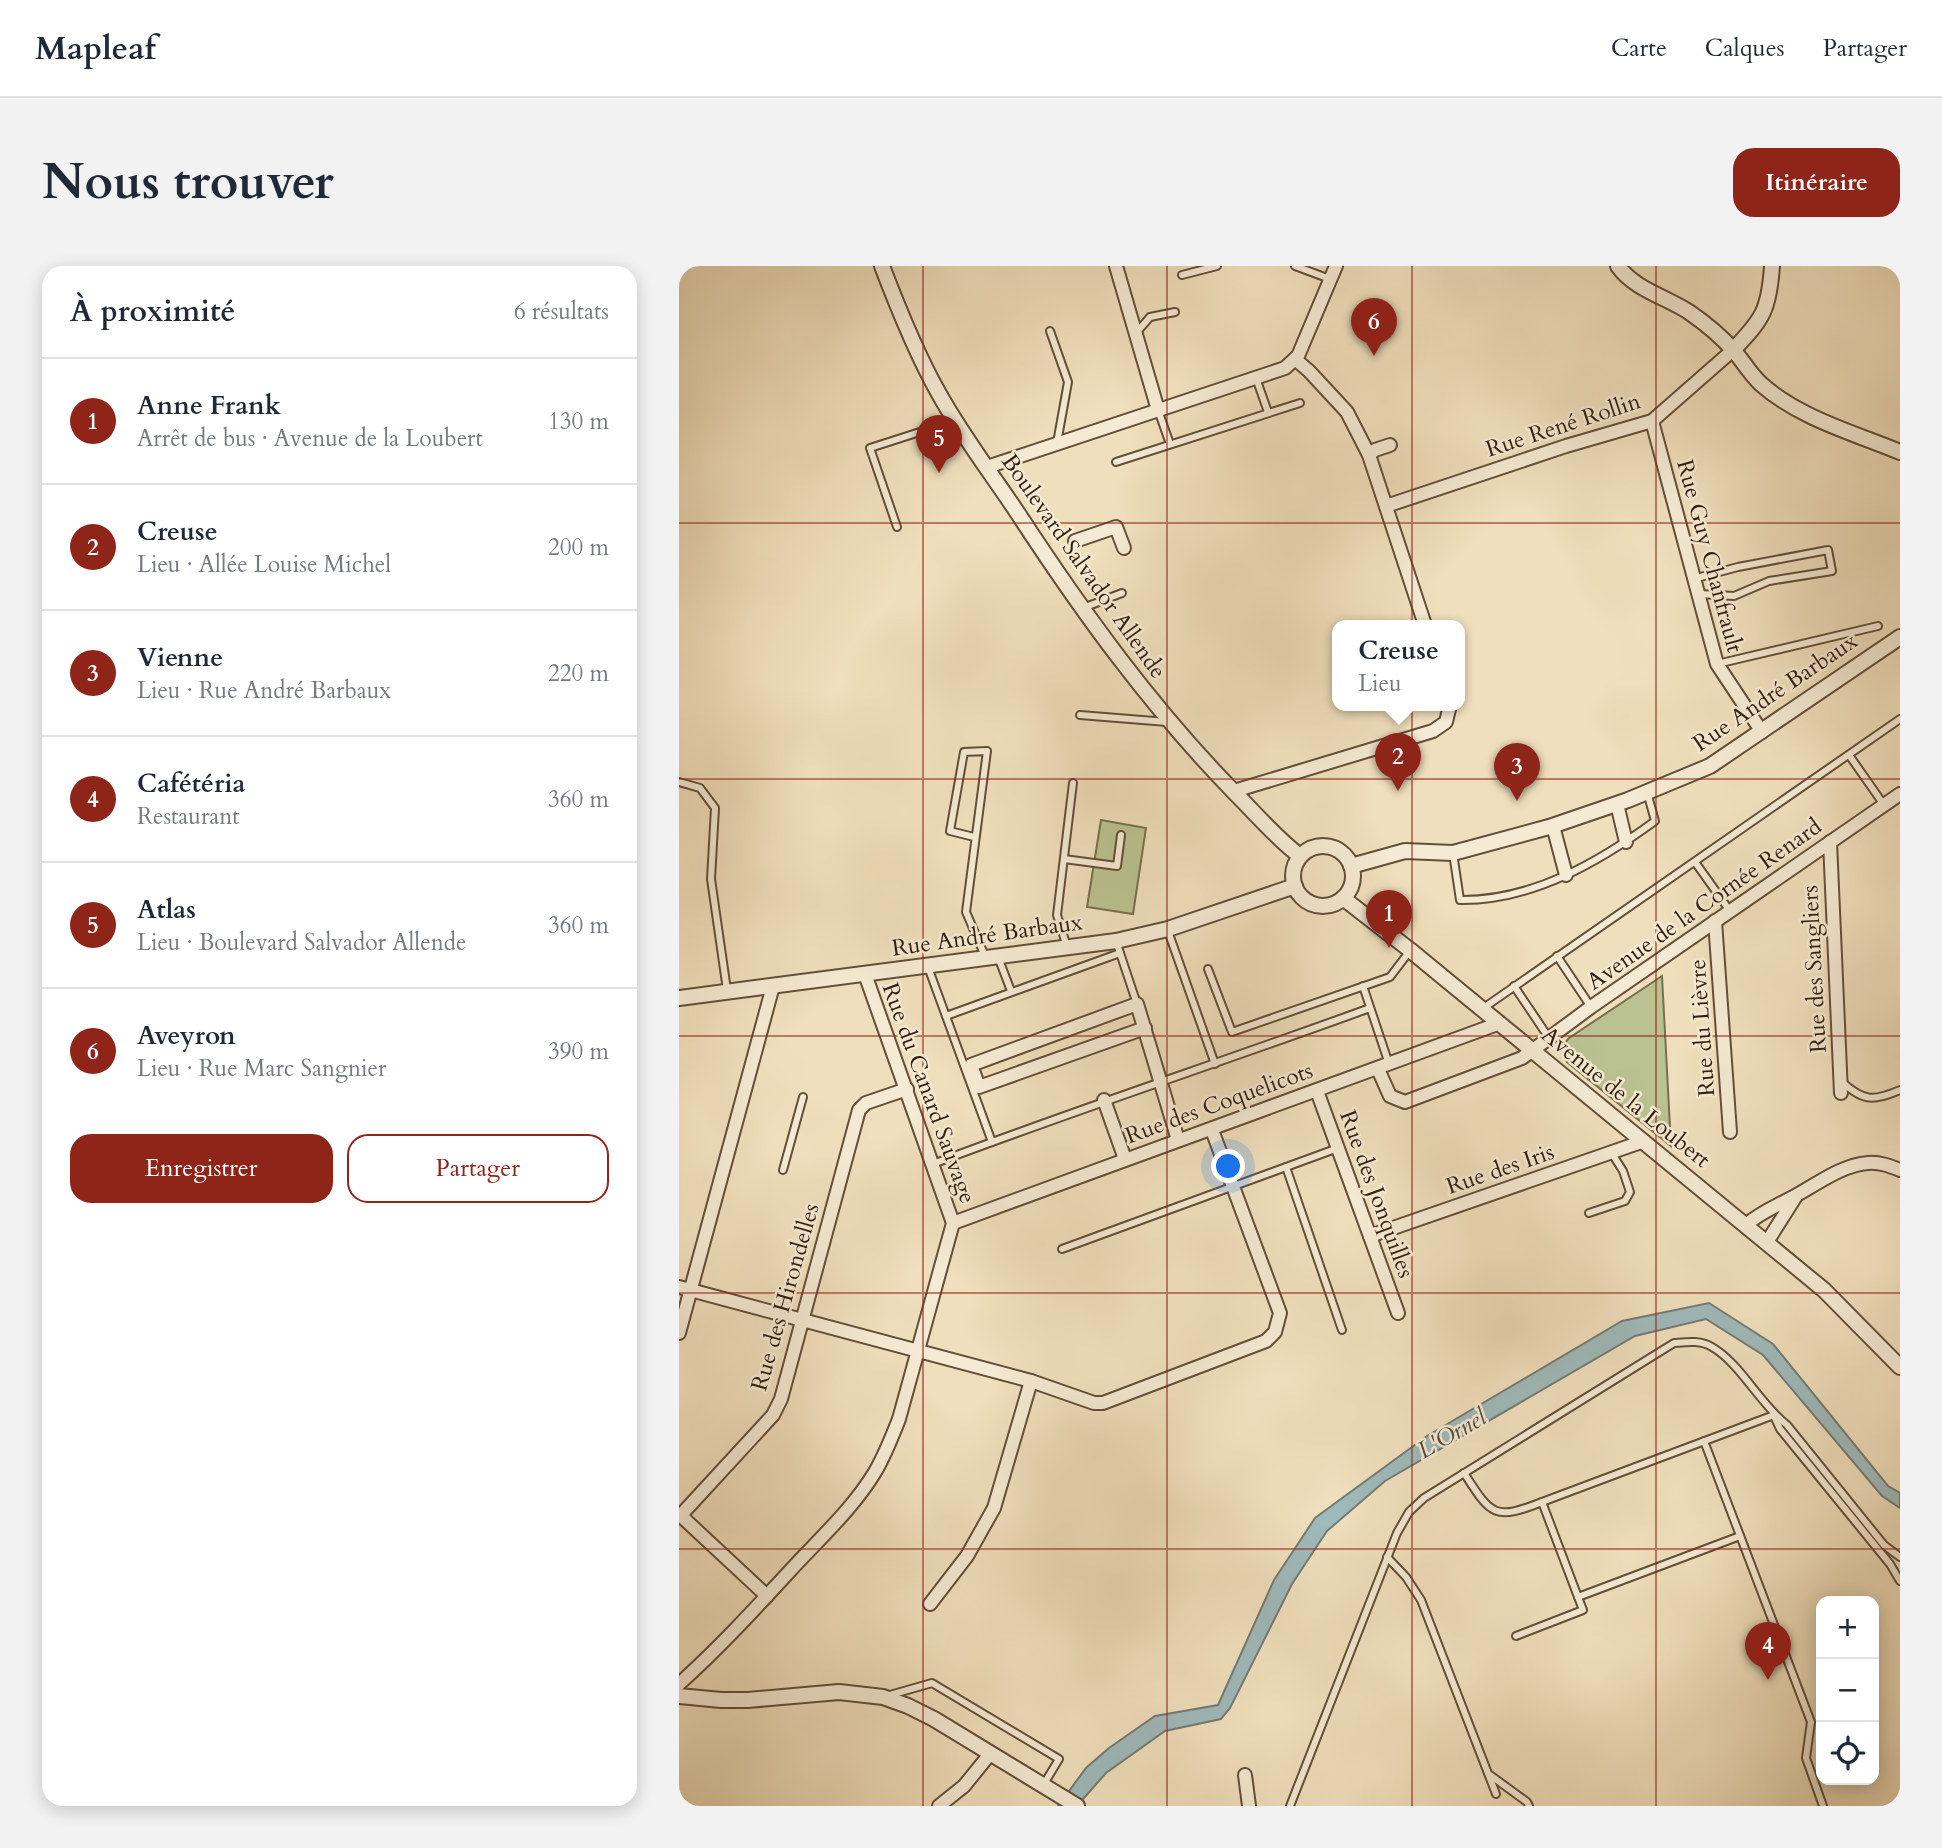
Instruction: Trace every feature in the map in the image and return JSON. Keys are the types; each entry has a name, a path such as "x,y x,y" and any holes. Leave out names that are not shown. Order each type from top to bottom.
{"street":[{"name":"Boulevard Salvador Allende","path":"882,266 938,392 1081,608 1169,722 1278,838 1300,856"},
{"path":"1116,266 1158,410"},
{"path":"987,467 1285,368 1295,359 1336,266"},
{"path":"1618,266 1640,287 1668,299 1699,319 1733,350 1762,385 1789,404 1900,452"},
{"path":"1733,350 1750,333 1766,309 1772,266"},
{"name":"Rue René Rollin","path":"1385,506 1566,446 1652,421 1733,350"},
{"path":"1295,359 1347,412 1369,455 1423,620"},
{"name":"Rue Guy Chanfrault","path":"1652,421 1717,664 1762,732"},
{"path":"1369,455 1390,445"},
{"path":"1075,541 1116,527 1124,548"},
{"name":"Rue André Barbaux","path":"1351,866 1405,851 1453,853 1617,804 1710,766 1900,636"},
{"path":"1234,792 1433,732 1446,722 1449,711"},
{"name":"Avenue de la Cornée Renard","path":"1384,1067 1390,1096 1405,1102 1510,1063 1533,1050 1900,794"},
{"path":"1617,804 1626,842"},
{"path":"1553,825 1566,875"},
{"name":"Rue des Sangliers","path":"1830,842 1841,1086"},
{"path":"1328,846 1338,850 1351,866 1352,883 1343,898 1329,905 1312,904 1299,894 1295,886 1293,876 1300,856 1308,850 1328,846"},
{"name":"Rue André Barbaux","path":"679,999 1067,947 1118,947 1295,886"},
{"name":"Avenue de la Loubert","path":"1343,898 1411,950 1767,1242 1824,1290 1900,1367"},
{"name":"Rue du Lièvre","path":"1715,921 1731,1132"},
{"name":"Rue du Canard Sauvage","path":"679,1684 767,1596 856,1499 875,1472 899,1419 953,1223 865,974"},
{"path":"679,1333 685,1288 772,986"},
{"path":"1145,1028 979,1087 971,1065 1137,1004 1145,1028 1178,1140"},
{"name":"Rue des Coquelicots","path":"953,1223 1500,1023"},
{"path":"1048,1037 1057,1059"},
{"name":"Rue des Hirondelles","path":"680,1514 773,1415 781,1399 859,1110 866,1103 907,1089"},
{"name":"Rue des Jonquilles","path":"1317,1091 1398,1312"},
{"path":"1104,1100 1125,1159"},
{"path":"685,1288 1031,1381 1094,1403 1112,1401 1266,1341 1275,1332 1280,1313 1212,1130"},
{"name":"Rue des Iris","path":"1370,1236 1644,1141"},
{"path":"1746,1225 1758,1215 1814,1183 1860,1164 1877,1163 1900,1171"},
{"path":"1767,1242 1797,1195"},
{"name":"Avenue de la Loubert","path":"1874,1340 1900,1377"},
{"path":"930,1604 967,1556 994,1508 1031,1381"},
{"path":"680,1514 767,1596"},
{"path":"679,1696 721,1700 839,1692 883,1697 934,1719 1074,1804"},
{"path":"939,1806 964,1786 990,1755"},
{"path":"1245,1775 1249,1806"}],"lane":[{"path":"1182,275 1217,266"},
{"path":"1295,266 1331,279"},
{"path":"1135,333 1150,317 1175,312"},
{"path":"1050,331 1068,382 1057,443"},
{"path":"1257,378 1268,412"},
{"path":"1116,462 1300,403"},
{"path":"1158,410 1170,444"},
{"path":"897,527 870,449 956,421"},
{"path":"1693,579 1738,567 1828,551 1832,571 1769,580 1734,596 1697,594"},
{"path":"1081,608 1122,593"},
{"path":"1717,664 1878,626"},
{"path":"1080,715 1169,722"},
{"path":"1482,1009 1900,719"},
{"path":"974,837 950,831 964,752 987,751 966,912 1011,991"},
{"path":"1849,755 1884,805"},
{"path":"679,782 700,788 715,808 711,879 727,992"},
{"path":"1067,947 1057,915 1073,783"},
{"path":"1453,853 1460,900 1510,895 1589,865 1655,821 1647,792"},
{"path":"1064,859 1117,866 1121,835"},
{"path":"1695,862 1730,911"},
{"path":"1168,929 1215,1064"},
{"path":"946,1016 1118,947 1137,1004"},
{"path":"1208,969 1232,1032 1390,976 1411,950"},
{"path":"1557,956 1591,1007"},
{"path":"927,965 992,1142"},
{"path":"1514,985 1549,1038"},
{"path":"1363,986 1384,1067"},
{"path":"933,1164 1104,1100 1215,1064 1370,1008"},
{"path":"1841,1086 1870,1099 1900,1090"},
{"path":"783,1170 803,1097"},
{"path":"1062,1249 1338,1148"},
{"path":"1589,1213 1625,1201 1630,1192 1623,1171 1611,1152"},
{"path":"1286,1167 1342,1330"},
{"path":"1290,1806 1387,1557 1409,1512 1424,1498 1674,1343 1691,1341 1710,1346 1725,1357 1774,1415 1787,1425 1884,1545 1900,1557"},
{"path":"1464,1473 1490,1508 1501,1514 1514,1513 1774,1415"},
{"path":"1774,1415 1780,1429 1900,1578"},
{"path":"1704,1441 1811,1722 1806,1758 1823,1806"},
{"path":"1516,1636 1583,1611 1542,1502"},
{"path":"1578,1597 1740,1536"},
{"path":"1387,1557 1406,1577 1421,1600 1496,1794"},
{"path":"883,1697 932,1684 1059,1759 1043,1786"},
{"path":"1488,1774 1529,1806"}],"green space":[{"path":"1101,820 1146,828 1133,914 1087,907"},
{"path":"1662,976 1671,1146 1567,1062 1563,1052 1569,1038"}],"water":[{"name":"L'Ornel","path":"1709,1303 1773,1344 1888,1486 1900,1493 1900,1508 1882,1496 1763,1355 1706,1319 1635,1336 1385,1481 1327,1531 1292,1584 1230,1708 1221,1719 1165,1731 1106,1773 1077,1806 1058,1806 1086,1768 1109,1748 1155,1716 1218,1705 1274,1580 1315,1518 1427,1436 1622,1321"}],"place":[{"name":"Aveyron","path":"1374,356"},
{"name":"Atlas","path":"939,473"},
{"name":"Creuse","path":"1398,791"},
{"name":"Vienne","path":"1517,801"},
{"name":"Anne Frank","path":"1389,948"},
{"name":"Cafétéria","path":"1768,1680"}]}
